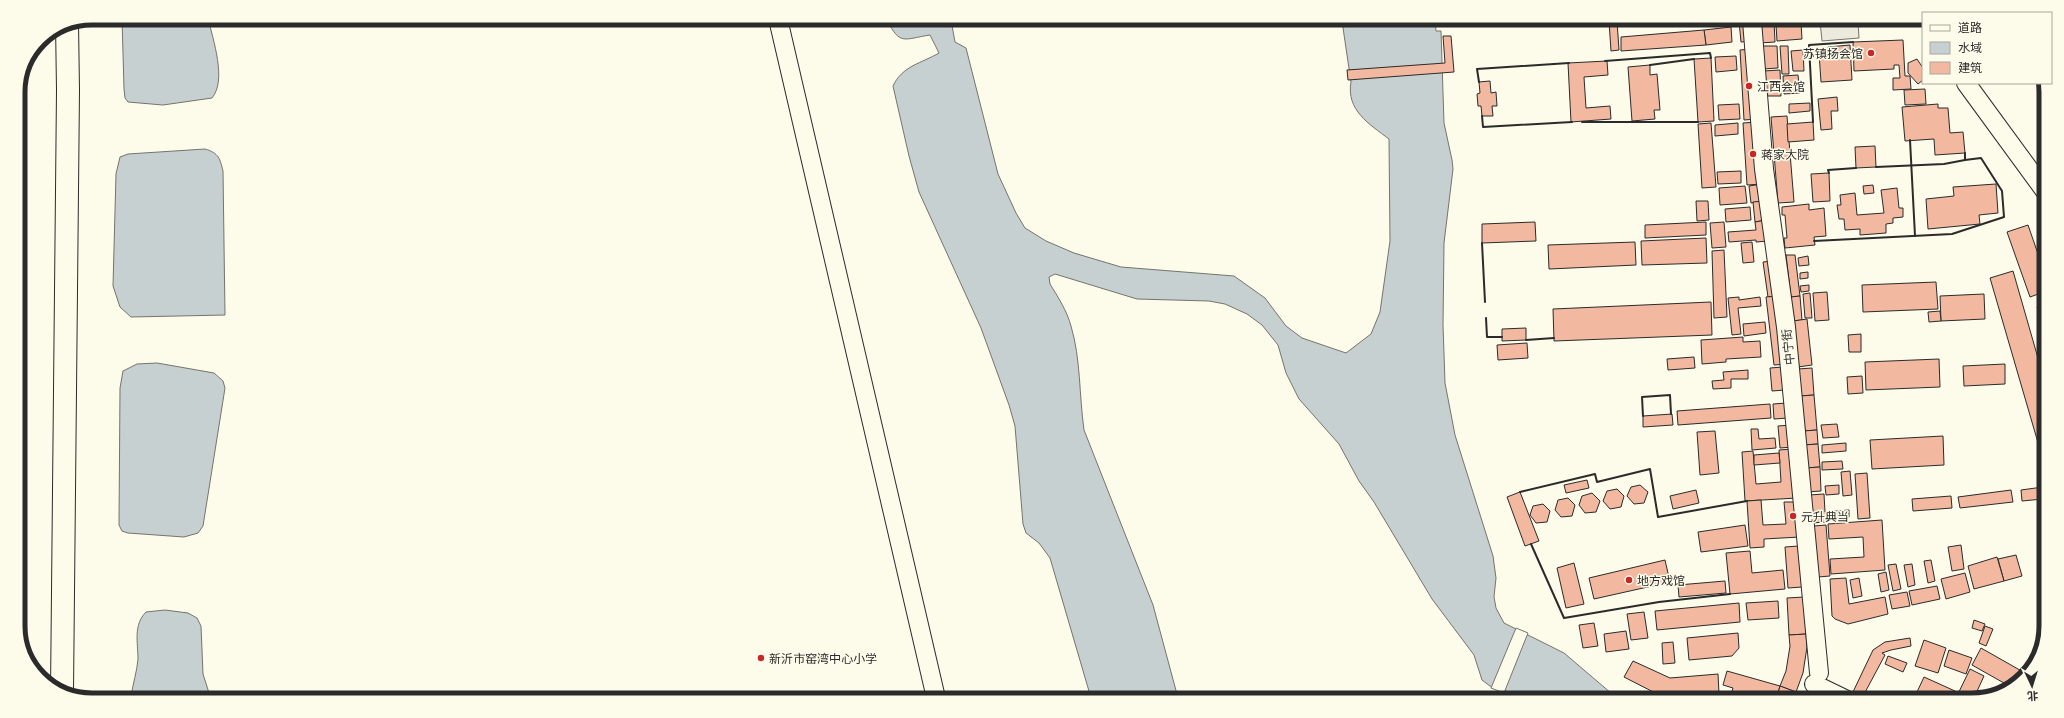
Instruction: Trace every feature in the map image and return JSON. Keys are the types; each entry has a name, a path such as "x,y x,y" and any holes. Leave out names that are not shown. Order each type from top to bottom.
{"main road":[{"path":"62,686 68,90 67,30"}],"street":[{"path":"779,25 807,138 935,693"},
{"name":"中宁街","path":"1752,25 1764,169 1786,327 1816,679 1837,693"},
{"path":"1967,84 2039,183"}],"shaded area":[{"path":"1820,25 1858,25 1859,38 1822,41"}],"water":[{"path":"122,25 210,25 218,60 219,71 216,90 212,98 163,105 128,102 125,98"},
{"path":"890,25 952,25 955,42 966,48 998,174 1016,213 1025,228 1046,241 1074,253 1121,267 1234,276 1265,298 1286,326 1302,338 1346,353 1371,334 1380,312 1390,241 1389,139 1367,122 1352,101 1350,92 1351,82 1343,25 1435,25 1436,31 1441,31 1444,123 1453,169 1444,243 1443,325 1445,383 1455,435 1493,556 1496,578 1494,597 1496,608 1504,623 1564,653 1611,693 1513,693 1490,686 1482,680 1474,655 1432,599 1374,502 1359,481 1339,444 1299,399 1286,373 1278,345 1262,325 1247,314 1225,304 1209,301 1137,299 1055,274 1049,277 1050,284 1067,315 1077,352 1084,430 1153,605 1177,693 1090,693 1050,558 1039,543 1026,533 1023,524 1015,426 1009,405 981,328 919,192 909,156 893,86 897,79 907,69 939,53 930,35 904,39 899,37"},
{"path":"205,149 213,152 218,157 223,171 225,315 131,317 120,307 113,286 116,174 120,157 128,154"},
{"path":"157,363 214,373 223,381 225,388 203,526 198,533 184,537 128,533 122,531 119,525 120,388 123,371 137,364"},
{"path":"165,610 188,613 197,618 201,626 203,674 209,693 132,693 138,659 138,628 142,617 146,612"}],"pier":[{"path":"1516,628 1528,633 1504,693 1491,688"}],"building":[{"path":"1609,25 1617,25 1619,50 1611,51"},
{"path":"1739,25 1750,25 1752,41 1741,42"},
{"path":"1759,25 1774,25 1775,42 1760,43"},
{"path":"1776,25 1801,25 1802,39 1777,41"},
{"path":"1731,27 1732,42 1706,45 1704,30"},
{"path":"1704,30 1706,45 1621,51 1621,37"},
{"path":"1443,36 1451,36 1454,72 1348,80 1347,70 1445,63"},
{"path":"1903,40 1905,76 1910,76 1911,89 1893,90 1893,78 1900,78 1899,65 1894,65 1894,69 1854,71 1853,42"},
{"path":"1850,45 1852,80 1821,82 1819,53 1829,52 1828,47"},
{"path":"1762,46 1777,46 1778,68 1763,69"},
{"path":"1780,46 1788,46 1789,74 1782,74"},
{"path":"1752,49 1757,119 1744,120 1740,50"},
{"path":"1803,50 1804,71 1793,71 1791,51"},
{"path":"1736,56 1737,70 1716,72 1715,57"},
{"path":"1711,58 1714,121 1698,122 1694,59"},
{"path":"1917,59 1922,66 1922,81 1918,84 1908,73 1908,63"},
{"path":"1607,61 1608,75 1584,77 1586,108 1610,106 1611,119 1571,122 1568,63"},
{"path":"1650,65 1650,75 1657,74 1660,110 1654,110 1655,119 1632,121 1628,67"},
{"path":"1780,70 1781,96 1765,96 1764,71"},
{"path":"1798,75 1800,93 1784,94 1783,76"},
{"path":"1490,81 1491,93 1496,92 1497,106 1492,106 1493,116 1482,116 1481,106 1478,106 1477,94 1480,93 1479,82"},
{"path":"1925,89 1926,104 1905,105 1904,90"},
{"path":"1837,97 1838,111 1831,111 1832,129 1821,130 1818,99"},
{"path":"1810,103 1810,111 1789,113 1789,104"},
{"path":"1739,104 1740,119 1719,120 1718,105"},
{"path":"1938,104 1938,108 1948,108 1950,133 1963,132 1965,153 1935,155 1934,139 1905,141 1902,107"},
{"path":"1787,116 1794,202 1778,203 1771,117"},
{"path":"1757,122 1762,184 1747,185 1743,123"},
{"path":"1813,122 1814,140 1788,142 1787,124"},
{"path":"1711,123 1716,187 1702,188 1698,124"},
{"path":"1738,123 1738,134 1715,136 1715,125"},
{"path":"1875,146 1876,167 1856,168 1855,147"},
{"path":"1741,171 1741,183 1718,184 1717,172"},
{"path":"1829,173 1830,201 1813,202 1811,174"},
{"path":"1762,184 1764,201 1751,203 1749,186"},
{"path":"1996,184 1998,213 1979,215 1980,224 1928,229 1926,199 1954,196 1953,187"},
{"path":"1873,185 1874,193 1864,194 1863,186"},
{"path":"1745,186 1747,203 1720,205 1719,188"},
{"path":"1897,188 1899,208 1903,208 1903,217 1893,218 1893,223 1886,224 1886,233 1860,235 1860,229 1845,230 1844,219 1839,219 1837,205 1841,205 1840,195 1855,193 1857,215 1884,213 1881,190"},
{"path":"1696,201 1708,201 1709,220 1697,221"},
{"path":"1764,201 1766,220 1755,222 1753,202"},
{"path":"1809,204 1809,210 1824,208 1826,236 1814,237 1815,245 1785,248 1784,238 1787,238 1785,215 1782,215 1782,207"},
{"path":"1750,207 1751,220 1726,222 1725,209"},
{"path":"1766,220 1768,241 1756,242 1756,240 1729,242 1728,232 1756,230 1755,222"},
{"path":"1535,222 1536,241 1482,243 1482,224"},
{"path":"1706,222 1706,235 1645,238 1645,225"},
{"path":"1724,222 1726,247 1712,248 1710,223"},
{"path":"2028,225 2039,257 2039,294 2030,297 2007,232"},
{"path":"1706,238 1707,263 1642,265 1641,241"},
{"path":"1635,242 1636,265 1549,269 1548,245"},
{"path":"1752,242 1754,262 1743,263 1741,243"},
{"path":"1724,250 1727,317 1714,318 1712,251"},
{"path":"1786,255 1795,255 1800,296 1791,297"},
{"path":"1808,256 1809,265 1799,266 1798,258"},
{"path":"1773,261 1778,296 1768,297 1763,262"},
{"path":"2013,271 2039,362 2039,446 1990,278"},
{"path":"1808,272 1808,278 1800,279 1800,273"},
{"path":"1936,282 1938,309 1863,312 1862,285"},
{"path":"1809,285 1809,291 1801,292 1800,286"},
{"path":"1827,292 1829,320 1815,321 1813,293"},
{"path":"1810,293 1812,318 1805,318 1803,294"},
{"path":"1984,294 1985,319 1941,321 1940,296"},
{"path":"1778,296 1787,364 1774,365 1766,297"},
{"path":"1800,296 1802,320 1793,321 1791,297"},
{"path":"1739,297 1739,300 1760,297 1761,306 1738,308 1741,334 1732,335 1728,298"},
{"path":"1711,302 1712,335 1554,341 1553,309"},
{"path":"1940,311 1941,321 1929,322 1928,312"},
{"path":"1807,319 1812,365 1798,367 1793,321"},
{"path":"1765,322 1766,333 1744,336 1743,324"},
{"path":"1526,328 1526,340 1502,341 1502,329"},
{"path":"1861,334 1861,352 1849,352 1848,335"},
{"path":"1743,337 1743,342 1760,341 1761,357 1726,359 1726,362 1702,364 1701,340"},
{"path":"1527,343 1528,358 1498,360 1497,345"},
{"path":"1694,357 1695,368 1668,370 1667,359"},
{"path":"1939,359 1940,387 1866,390 1865,362"},
{"path":"2005,364 2005,384 1964,386 1963,366"},
{"path":"1783,367 1785,390 1772,391 1770,368"},
{"path":"1812,368 1814,395 1800,396 1798,369"},
{"path":"1748,370 1748,379 1731,379 1731,388 1713,389 1712,381 1724,380 1723,372"},
{"path":"1862,376 1863,393 1848,394 1847,377"},
{"path":"1814,395 1817,430 1803,431 1800,396"},
{"path":"1787,403 1788,418 1774,419 1773,404"},
{"path":"1770,404 1771,418 1678,425 1677,411"},
{"path":"1672,414 1673,425 1643,427 1643,416"},
{"path":"1837,424 1839,437 1823,438 1821,425"},
{"path":"1791,425 1793,447 1780,448 1778,426"},
{"path":"1751,429 1758,429 1759,439 1775,438 1776,448 1752,450"},
{"path":"1817,430 1818,444 1803,445 1803,431"},
{"path":"1715,431 1719,473 1700,475 1697,432"},
{"path":"1943,436 1944,465 1872,469 1870,440"},
{"path":"1846,443 1846,451 1822,453 1822,445"},
{"path":"1818,444 1820,467 1805,468 1803,445"},
{"path":"1793,449 1797,498 1745,501 1742,452 1753,451 1756,484 1781,482 1779,450"},
{"path":"1779,453 1780,463 1754,465 1754,455"},
{"path":"1842,461 1843,469 1822,470 1822,462"},
{"path":"1820,467 1821,491 1807,492 1805,468"},
{"path":"1850,471 1852,495 1843,496 1841,472"},
{"path":"1867,473 1870,518 1858,519 1855,474"},
{"path":"1587,480 1589,488 1566,493 1564,485"},
{"path":"1640,485 1648,492 1644,503 1634,504 1627,496 1631,487"},
{"path":"1839,485 1839,494 1826,495 1825,486"},
{"path":"2039,488 2039,499 2022,501 2021,490"},
{"path":"1617,489 1624,496 1621,507 1610,509 1603,501 1607,491"},
{"path":"1696,490 1699,503 1673,509 1670,496"},
{"path":"2011,490 2013,502 1960,508 1958,497"},
{"path":"1520,492 1539,541 1525,546 1507,497"},
{"path":"1592,493 1600,501 1596,512 1585,513 1579,505 1582,496"},
{"path":"1824,494 1825,512 1849,510 1849,517 1826,518 1826,522 1811,523 1809,495"},
{"path":"1951,496 1952,508 1913,511 1912,499"},
{"path":"1568,498 1575,505 1572,516 1561,517 1555,510 1558,500"},
{"path":"1761,500 1763,525 1786,524 1784,502 1798,502 1800,537 1764,539 1764,547 1750,548 1747,501"},
{"path":"1543,504 1550,511 1547,522 1536,523 1530,515 1533,506"},
{"path":"1882,520 1885,570 1831,574 1830,559 1864,557 1863,537 1829,539 1828,524"},
{"path":"1745,525 1748,546 1701,552 1698,532"},
{"path":"1826,525 1830,576 1818,577 1814,526"},
{"path":"1961,545 1964,569 1952,571 1948,547"},
{"path":"1799,546 1802,587 1788,588 1785,547"},
{"path":"1750,551 1752,573 1783,570 1785,589 1730,594 1726,553"},
{"path":"2016,555 2022,576 2004,581 1998,559"},
{"path":"1997,557 2004,581 1974,589 1968,566"},
{"path":"1665,560 1670,582 1594,599 1589,578"},
{"path":"1931,560 1935,581 1928,583 1924,561"},
{"path":"1574,563 1584,604 1566,608 1557,568"},
{"path":"1896,564 1901,589 1893,591 1888,565"},
{"path":"1912,564 1915,585 1908,587 1904,565"},
{"path":"1886,572 1889,590 1881,592 1878,574"},
{"path":"1965,573 1970,592 1946,599 1941,579"},
{"path":"1846,578 1849,604 1885,597 1888,614 1848,624 1835,619 1832,616 1830,579"},
{"path":"1859,578 1862,596 1853,598 1850,580"},
{"path":"1725,581 1726,593 1679,597 1678,585"},
{"path":"1937,586 1940,599 1912,605 1909,591"},
{"path":"1907,592 1910,606 1892,609 1889,595"},
{"path":"1804,597 1806,634 1789,635 1787,598"},
{"path":"1778,601 1779,618 1748,620 1746,603"},
{"path":"1739,603 1740,622 1657,630 1655,611"},
{"path":"1644,612 1648,638 1631,640 1627,614"},
{"path":"1974,620 1985,624 1982,631 1972,628"},
{"path":"1594,623 1598,646 1583,648 1579,625"},
{"path":"1985,626 1993,629 1986,646 1979,643"},
{"path":"1626,631 1629,649 1606,652 1604,634"},
{"path":"1738,633 1739,648 1732,656 1689,660 1687,638"},
{"path":"1806,634 1807,647 1803,673 1796,692 1780,686 1786,671 1790,646 1789,635"},
{"path":"1910,638 1911,646 1882,653 1885,655 1865,693 1852,693 1873,650 1885,642"},
{"path":"1924,640 1946,648 1938,673 1915,666"},
{"path":"1673,642 1675,663 1663,664 1662,643"},
{"path":"1981,648 2013,666 2012,679 2006,684 1972,665"},
{"path":"1949,650 1972,658 1966,674 1944,666"},
{"path":"1888,656 1907,663 1903,672 1885,664"},
{"path":"1633,661 1670,678 1718,674 1719,693 1655,693 1624,677"},
{"path":"1970,669 1984,676 1976,693 1958,693"},
{"path":"1727,671 1780,686 1778,693 1739,693 1732,691 1733,688 1723,685"},
{"path":"1924,677 1955,691 1954,693 1917,692"},
{"path":"1780,686 1796,692 1796,693 1778,693"}],"wall":[{"path":"1813,122 1809,45 1853,42"},
{"path":"1605,61 1710,53 1711,58"},
{"path":"1650,65 1694,59"},
{"path":"1479,82 1477,69 1569,63"},
{"path":"1482,116 1483,127 1572,122"},
{"path":"1582,122 1698,122"},
{"path":"1910,140 1915,236"},
{"path":"1814,241 1952,234 2004,217 2002,191 1981,158 1965,160 1965,153"},
{"path":"1876,167 1944,164 1965,160"},
{"path":"1829,173 1828,170 1856,168"},
{"path":"1482,243 1485,302"},
{"path":"1486,318 1487,337 1502,337"},
{"path":"1526,340 1554,338"},
{"path":"1643,416 1642,397 1670,395 1671,414"},
{"path":"1520,492 1595,474 1597,482 1650,469 1658,517 1747,501"},
{"path":"1531,544 1564,618 1659,602 1730,594"}],"place":[{"name":"苏镇扬会馆","path":"1871,53"},
{"name":"江西会馆","path":"1749,86"},
{"name":"蒋家大院","path":"1753,154"},
{"name":"元升典当","path":"1793,516"},
{"name":"地方戏馆","path":"1629,580"},
{"name":"新沂市窑湾中心小学","path":"761,658"}]}
